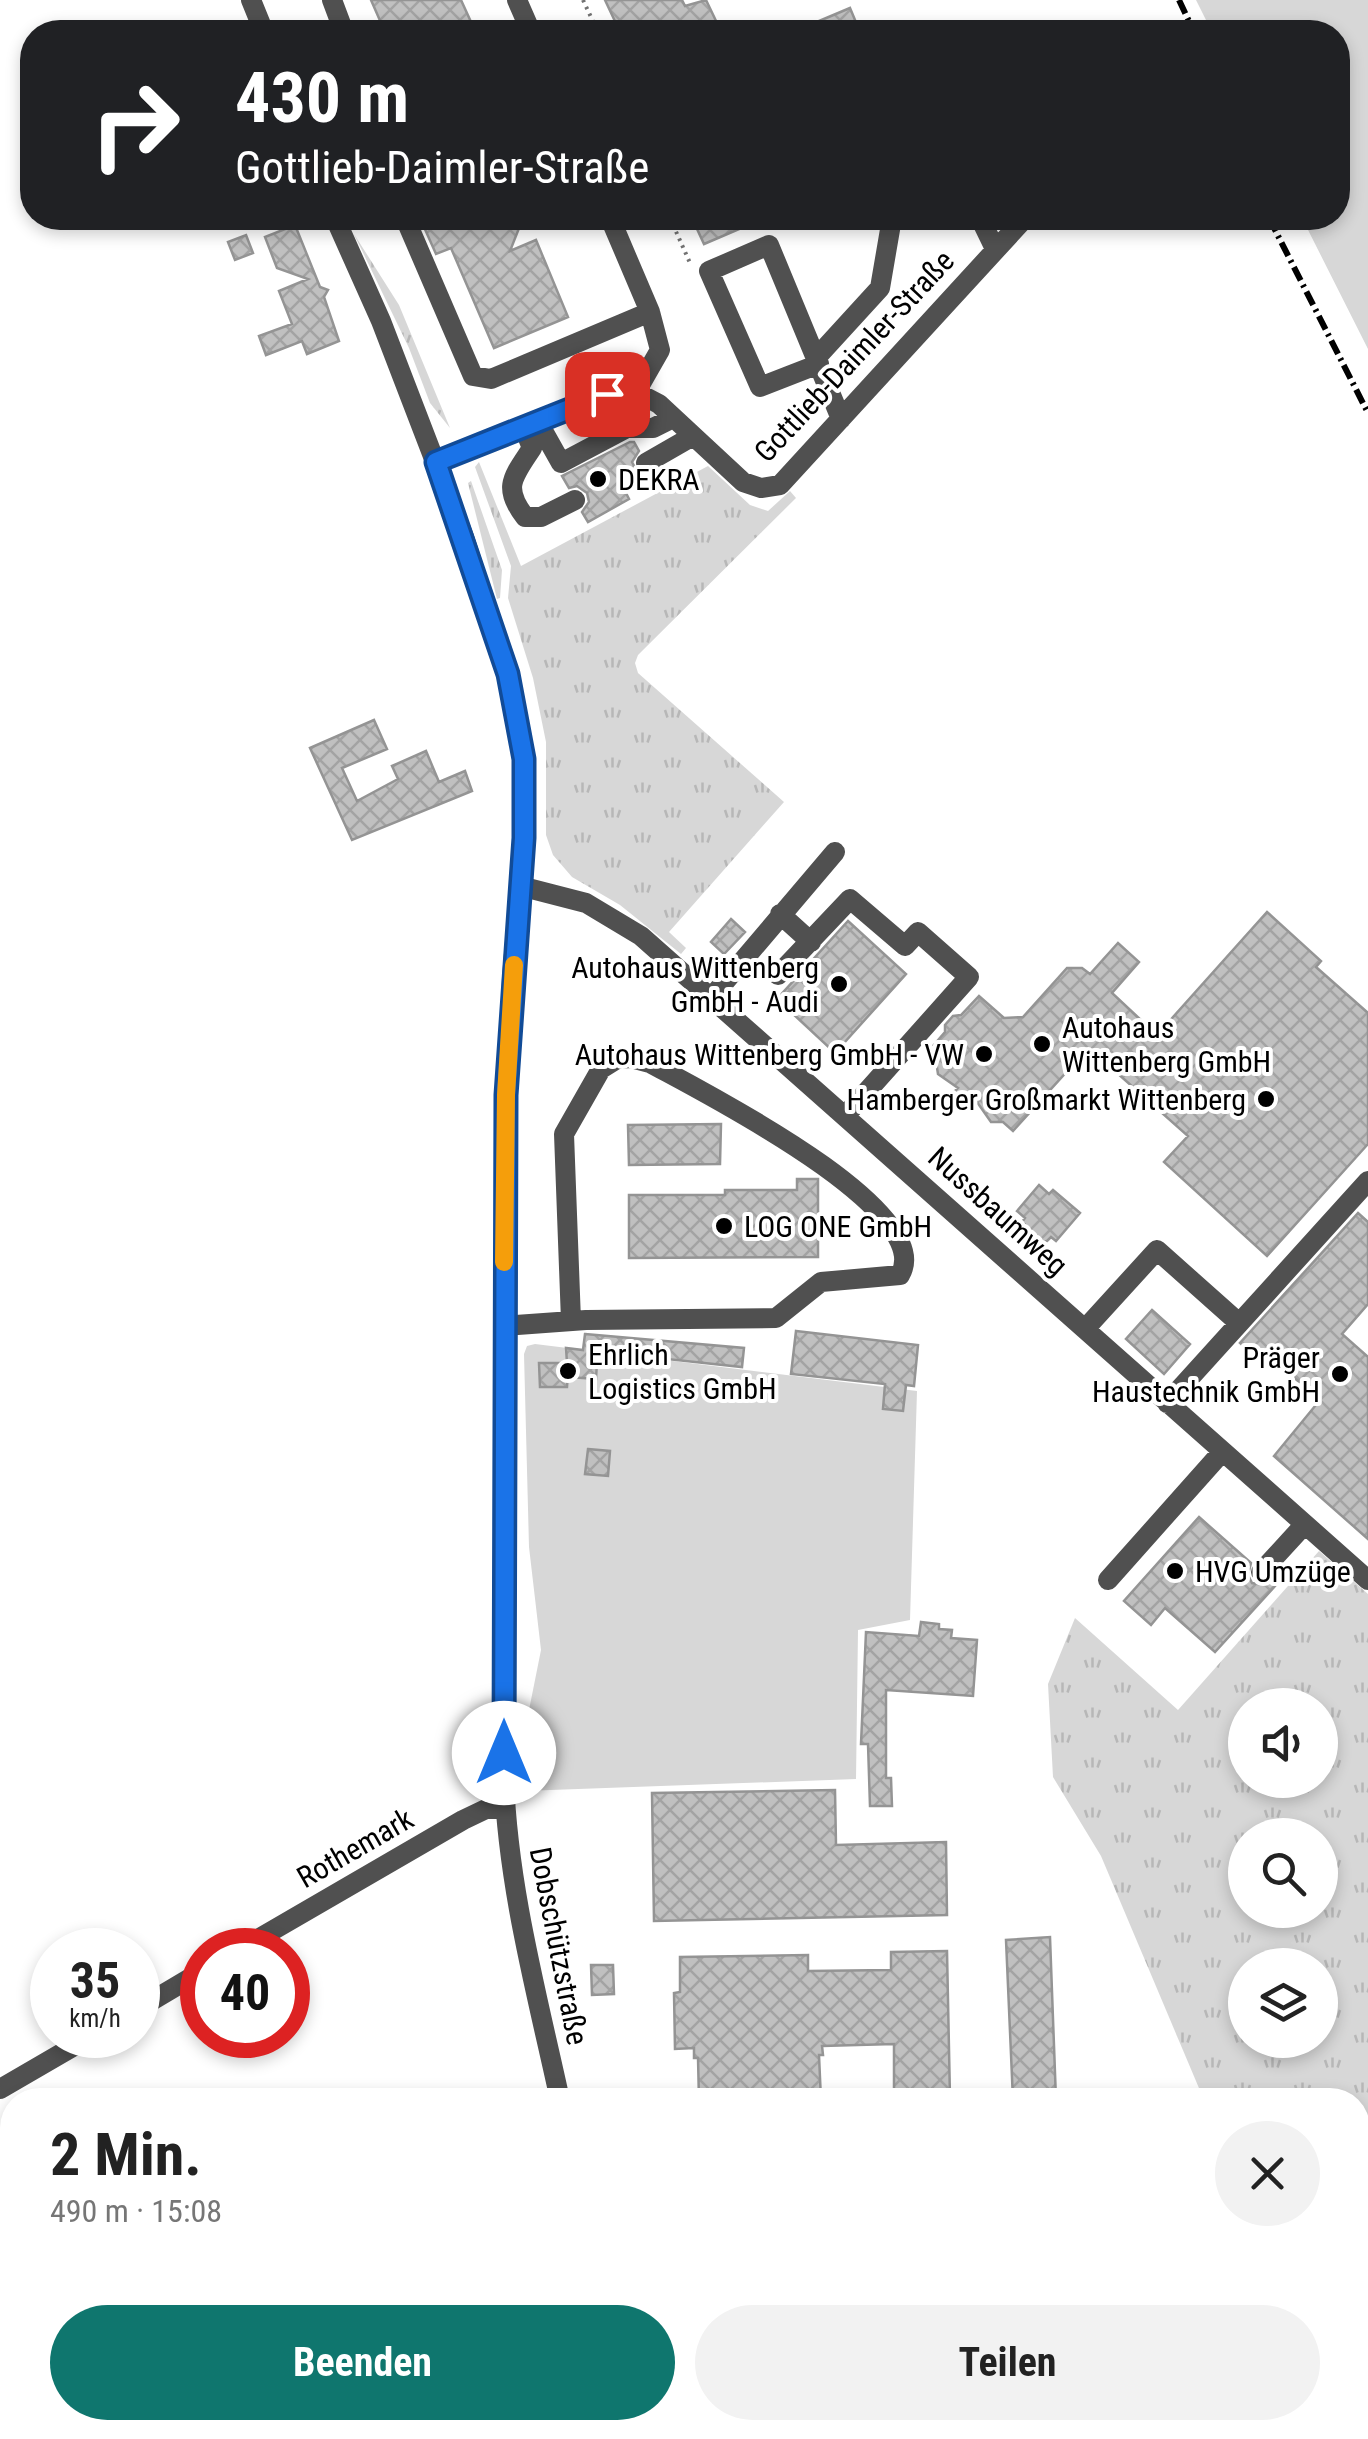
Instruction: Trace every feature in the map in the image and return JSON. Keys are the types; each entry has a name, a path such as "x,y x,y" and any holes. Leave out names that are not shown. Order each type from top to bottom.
{"street":[{"name":"Dobschützstraße","path":"340,230 436,462 488,610 516,704 522,746 526,804 506,1095 505,1807 517,1903 557,2088"},
{"path":"410,230 474,376 491,379 650,312"},
{"path":"436,462 607,394 636,392 660,350 650,312 615,230"},
{"path":"841,419 817,361 770,244 709,271 760,387 817,361 880,288 890,230"},
{"name":"Gottlieb-Daimler-Straße","path":"986,230 996,249"},
{"name":"Gottlieb-Daimler-Straße","path":"636,392 658,404 743,482 761,488 780,486 1013,230"},
{"path":"531,425 560,463 627,428 653,428 673,418"},
{"path":"531,425 532,448 511,479 512,501 525,518 540,517 575,500"},
{"path":"646,463 692,436"},
{"path":"711,998 835,852"},
{"name":"Nussbaumweg","path":"520,886 571,896 641,936 1368,1580"},
{"path":"778,975 850,899 906,946 918,932 969,976 845,1116"},
{"path":"780,914 811,942"},
{"path":"503,1326 571,1321 776,1318 821,1282 894,1278 904,1268 889,1224 864,1195 768,1129 650,1063 631,1058 617,1060 606,1064 593,1079 564,1134 571,1321"},
{"path":"1167,1403 1368,1181"},
{"path":"1084,1329 1157,1250 1239,1323"},
{"path":"1108,1580 1222,1452"},
{"path":"1262,1572 1305,1524"},
{"name":"Rothemark","path":"277,1928 463,1820 486,1809 505,1807"},
{"path":"2,2088 53,2058"}],"path":[{"path":"675,230 696,277 709,271"}],"green space":[{"path":"1196,0 1368,0 1368,349 1308,230 1350,230 1350,20 1206,20"},
{"path":"354,234 399,305 450,428 430,403 409,348"},
{"path":"479,462 521,566 708,466 750,505 768,511 790,491 796,498 638,655 635,663 638,673 784,802 669,932 686,948 681,954 620,905 572,877 553,855 546,835 546,742 533,678 508,598 511,566 475,467"},
{"path":"471,481 502,570 497,599 468,483"},
{"path":"527,1346 917,1391 910,1620 858,1630 856,1779 523,1791 526,1725 541,1650 529,1547 524,1354"},
{"path":"1319,1551 1368,1594 1368,2088 1199,2088 1101,1856 1053,1777 1048,1684 1075,1618 1178,1710"}],"building":[{"path":"371,0 461,0 470,20 380,20"},
{"path":"605,0 682,0 685,6 706,0 716,20 614,20"},
{"path":"850,8 855,20 822,20"},
{"path":"282,230 297,230 320,287 328,290 324,297 339,341 307,354 302,341 266,355 259,336 292,324 279,291 308,279 277,268 265,237"},
{"path":"425,230 518,230 510,251 536,240 568,317 494,348 451,248 436,254"},
{"path":"698,230 737,230 704,244"},
{"path":"246,235 253,253 235,260 228,242"},
{"name":"DEKRA","path":"630,442 639,451 632,462 639,475 622,485 629,499 588,522 582,512 589,502 587,493 577,486 569,488 562,476"},
{"path":"374,720 387,749 342,768 357,801 398,779 392,766 426,751 439,782 465,771 472,791 352,840 310,748"},
{"path":"1267,912 1321,961 1316,967 1368,1013 1368,1144 1267,1256 1164,1162 1188,1136 1107,1064 1099,1071 1081,1056 1013,1131 1003,1122 991,1122 977,1102 969,1111 951,1095 958,1088 938,1074 936,1061 927,1053 953,1016 961,1015 979,996 1004,1018 1023,1017 1067,968 1082,968 1090,974 1118,943 1139,962 1112,993 1157,1035"},
{"path":"731,919 745,932 724,954 711,942"},
{"path":"848,921 906,974 835,1053 777,999"},
{"name":"LOG ONE GmbH","path":"721,1124 720,1164 629,1165 628,1125"},
{"name":"LOG ONE GmbH","path":"797,1179 818,1179 818,1257 629,1258 629,1195 797,1190"},
{"path":"1039,1185 1049,1194 1053,1190 1080,1213 1056,1241 1051,1237 1035,1242 1035,1234 1017,1211"},
{"name":"Präger Haustechnik GmbH","path":"1358,1213 1368,1222 1368,1304 1342,1334 1368,1357 1368,1539 1274,1456 1320,1400 1268,1355 1261,1362 1240,1343"},
{"path":"1152,1310 1190,1344 1164,1374 1126,1339"},
{"path":"796,1331 918,1345 914,1386 906,1385 903,1411 883,1409 885,1384 791,1374"},
{"path":"585,1334 744,1348 742,1367 649,1357 648,1365 597,1362 596,1379 568,1377 568,1373 567,1387 540,1387 539,1363 567,1363 566,1348 583,1350"},
{"path":"588,1449 610,1451 608,1476 585,1474"},
{"path":"1199,1517 1251,1563 1248,1575 1252,1583 1264,1585 1271,1581 1276,1585 1215,1652 1165,1608 1151,1625 1124,1601"},
{"path":"921,1622 952,1630 951,1638 977,1640 973,1696 886,1690 886,1778 891,1778 892,1806 870,1806 868,1744 861,1744 866,1632 919,1636"},
{"path":"835,1790 836,1845 946,1842 947,1915 654,1921 652,1793"},
{"path":"1050,1937 1056,2088 1012,2088 1006,1940"},
{"path":"947,1951 950,2088 894,2088 894,2044 822,2046 820,2088 699,2088 694,2048 675,2049 674,1993 680,1992 680,1957 808,1955 808,1971 891,1970 891,1952"},
{"path":"591,1965 613,1965 614,1994 592,1995"}],"railway":[{"path":"1179,0 1188,20"},
{"path":"1275,230 1368,413"}],"slow traffic":[{"path":"504,1262 506,1095 514,965"}],"place":[{"name":"DEKRA","path":"598,479"},
{"name":"Autohaus Wittenberg GmbH - Audi","path":"839,984"},
{"name":"Autohaus Wittenberg GmbH","path":"1042,1044"},
{"name":"Autohaus Wittenberg GmbH - VW","path":"984,1054"},
{"name":"Hamberger Großmarkt Wittenberg","path":"1266,1099"},
{"name":"LOG ONE GmbH","path":"724,1226"},
{"name":"Ehrlich Logistics GmbH","path":"568,1371"},
{"name":"Präger Haustechnik GmbH","path":"1340,1374"},
{"name":"HVG Umzüge","path":"1175,1571"}],"route":[{"path":"504,1753 506,1095 526,804 524,759 508,674 436,462 607,394"}]}
